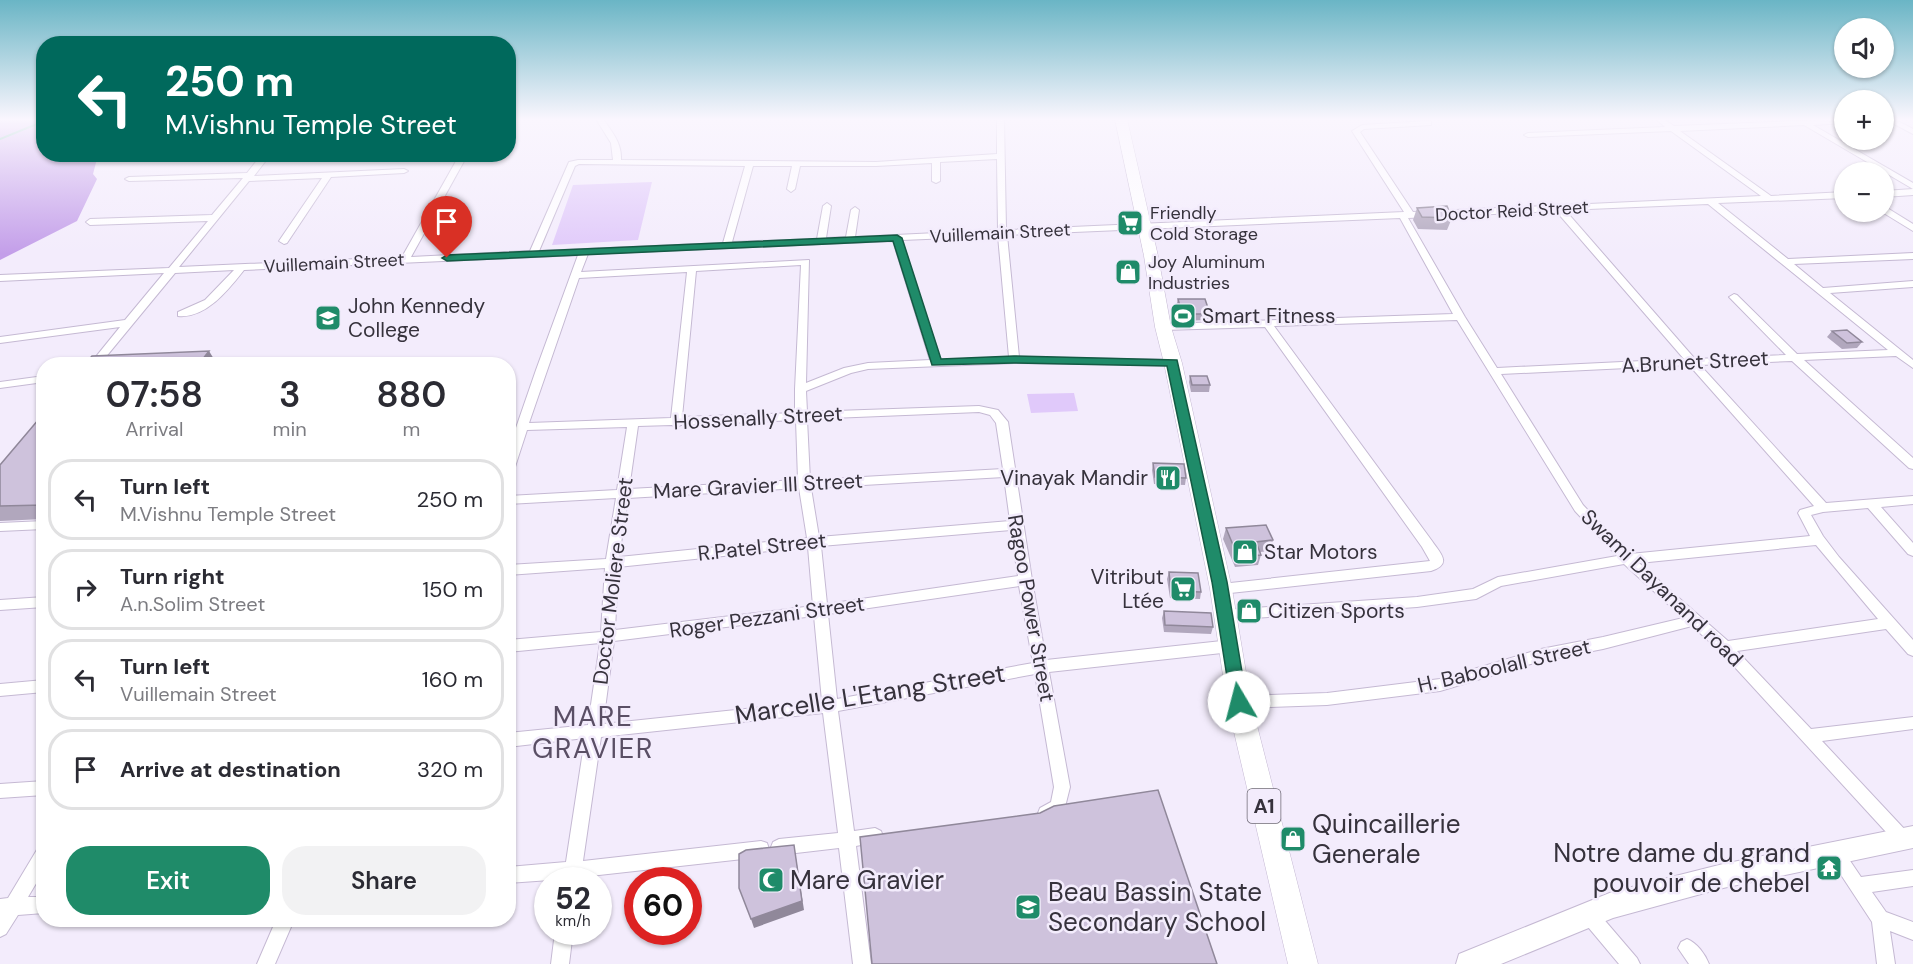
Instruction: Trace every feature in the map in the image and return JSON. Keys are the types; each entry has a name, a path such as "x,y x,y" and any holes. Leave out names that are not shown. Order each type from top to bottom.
{"main road":[{"name":"A1","path":"1130,164 1152,256 1163,327 1173,363 1221,589 1239,702 1302,964"},
{"path":"1470,964 1612,905 1723,876 1908,838"}],"street":[{"path":"101,357 259,164"},
{"path":"405,260 458,164"},
{"path":"533,254 572,164"},
{"path":"727,245 750,164"},
{"path":"791,189 797,164 876,164"},
{"path":"936,164 936,181"},
{"path":"1002,164 1002,233 1014,360"},
{"name":"Swami Dayanand road","path":"1376,164 1407,216 1460,317 1578,508 1627,559 1725,647 1908,838"},
{"path":"1721,164 1770,199"},
{"path":"1875,164 1913,187"},
{"path":"129,179 404,171"},
{"path":"284,240 329,174"},
{"path":"1894,193 1913,192"},
{"name":"Doctor Reid Street","path":"1144,226 1834,196"},
{"path":"1711,202 1913,365"},
{"path":"821,241 827,206"},
{"path":"1560,209 1692,362 1823,508"},
{"path":"850,240 855,210"},
{"path":"1894,216 1913,228"},
{"path":"90,222 215,218"},
{"name":"Vuillemain Street","path":"0,278 1144,226"},
{"path":"897,238 936,363"},
{"path":"516,445 584,252"},
{"path":"1786,262 1913,256"},
{"path":"577,275 806,262 800,389 804,484 814,542 830,706 862,964"},
{"path":"182,314 191,312 217,297 241,267"},
{"path":"675,423 692,269"},
{"path":"1821,291 1913,284"},
{"path":"1734,297 1794,357 1913,465"},
{"path":"1163,327 1460,317"},
{"path":"0,340 129,323"},
{"path":"1221,589 1431,566 1437,563 1436,557 1427,544 1267,323"},
{"name":"A.Brunet Street","path":"1493,371 1897,353"},
{"path":"800,389 848,370 936,363 1014,360 1173,363"},
{"path":"0,385 36,380"},
{"name":"Hossenally Street","path":"522,427 675,423 802,415 979,409 994,412"},
{"name":"Ragoo Power Street","path":"994,412 1002,422 1025,580 1062,787 1058,806 1038,817 1027,819"},
{"name":"Doctor Moliere Street","path":"573,867 608,638 612,563 633,424"},
{"name":"Mare Gravier III Street","path":"516,500 1008,473"},
{"path":"1913,500 1823,508 1804,513 1805,519 1820,540 1913,650"},
{"path":"1871,504 1913,551"},
{"path":"0,527 36,525"},
{"name":"R.Patel Street","path":"516,569 612,563 814,542 1016,525"},
{"path":"1225,615 1417,602 1476,594 1498,582 1627,559 1820,540"},
{"name":"Roger Pezzani Street","path":"516,645 608,638 1025,580"},
{"path":"0,605 36,603"},
{"name":"H. Baboolall Street","path":"1239,702 1327,699 1440,685 1541,655 1603,643 1695,620"},
{"path":"1725,647 1890,623"},
{"name":"Marcelle L'Etang Street","path":"516,739 830,706 1040,667 1231,646"},
{"path":"0,690 36,687"},
{"path":"1809,736 1913,723"},
{"path":"0,791 36,789"},
{"path":"612,870 891,834"},
{"path":"1834,852 1880,919 1886,964"},
{"path":"0,928 7,907 36,865"},
{"path":"516,875 534,875"},
{"path":"1859,886 1913,878"},
{"path":"7,907 36,905"},
{"path":"1589,915 1631,964"},
{"path":"1880,919 1913,930"},
{"path":"266,964 282,927"},
{"path":"560,964 562,945"},
{"path":"1687,948 1701,964"}],"shaded area":[{"path":"0,164 96,164 93,174 97,179 77,221 0,260"},
{"path":"652,182 638,240 552,245 573,185"},
{"path":"1074,393 1078,411 1031,413 1027,394"}],"building":[{"path":"1447,206 1452,218 1422,217 1417,208"},
{"path":"1178,299 1205,299 1210,314 1182,314"},
{"path":"1847,330 1862,342 1847,343 1832,331"},
{"path":"209,351 204,357 92,356"},
{"path":"1190,376 1207,376 1210,385 1192,385"},
{"path":"36,422 36,505 0,506 0,465"},
{"path":"1153,463 1184,464 1186,478 1155,477"},
{"path":"1266,525 1273,540 1256,542 1261,555 1238,557 1226,528"},
{"path":"1169,572 1198,573 1201,592 1171,591"},
{"path":"1164,611 1211,613 1213,627 1165,625"},
{"name":"Beau Bassin State Secondary School","path":"1158,790 1217,964 872,964 860,837 1040,813 1054,806"},
{"name":"Mare Gravier","path":"794,845 802,901 751,919 739,888 739,854 746,850"}],"place":[{"name":"Friendly Cold Storage","path":"1130,223"},
{"name":"Joy Aluminum Industries","path":"1128,272"},
{"name":"Smart Fitness","path":"1183,316"},
{"name":"John Kennedy College","path":"328,318"},
{"name":"Vinayak Mandir","path":"1168,478"},
{"name":"Star Motors","path":"1245,552"},
{"name":"Vitribut Ltée","path":"1183,589"},
{"name":"Citizen Sports","path":"1249,611"},
{"name":"Quincaillerie Generale","path":"1293,839"},
{"name":"Notre dame du grand pouvoir de chebel","path":"1829,868"},
{"name":"Mare Gravier","path":"771,880"},
{"name":"Beau Bassin State Secondary School","path":"1028,907"}],"district":[{"name":"MARE GRAVIER","path":"593,732"}],"route":[{"path":"447,258 897,238 936,363 1014,360 1173,363 1220,582 1239,702"}]}
